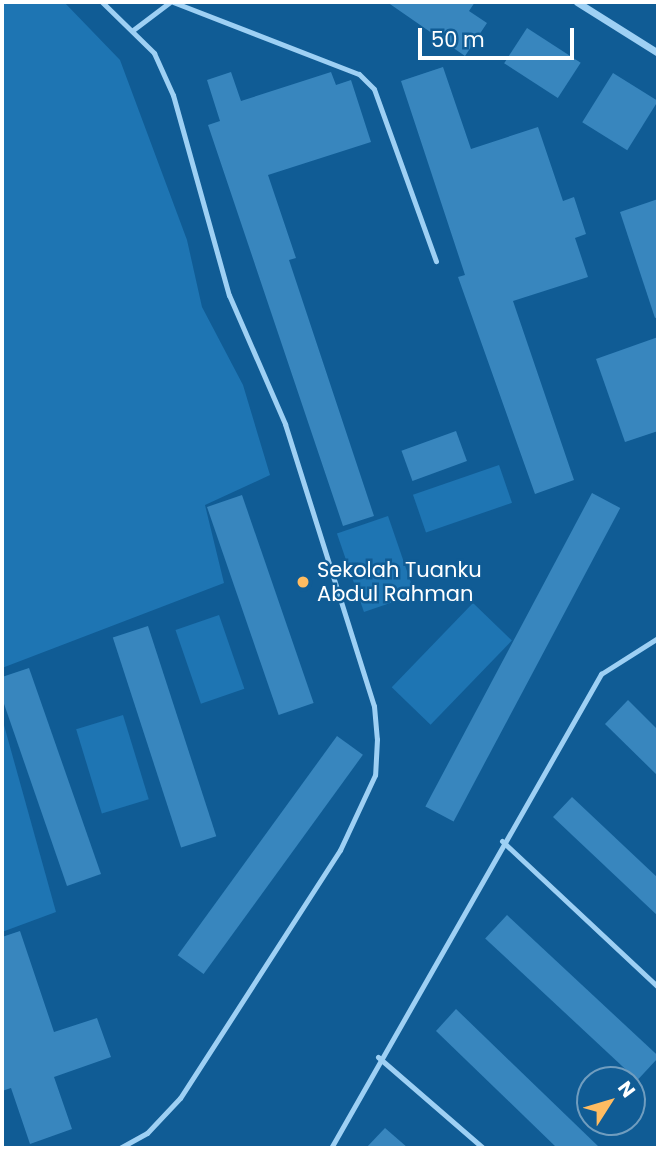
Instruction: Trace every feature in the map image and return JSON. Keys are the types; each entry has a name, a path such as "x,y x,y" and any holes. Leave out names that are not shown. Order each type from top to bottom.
{"street":[{"path":"578,2 658,54"}],"lane":[{"path":"102,2 154,53 173,95 229,295 285,424 374,706 377,739 375,775 340,850 180,1098 147,1133 120,1148"},
{"path":"133,30 171,2 359,74 374,89 436,261"},
{"path":"331,1148 378,1057 601,674 658,638"},
{"path":"502,841 658,988"},
{"path":"378,1057 483,1148"}],"shaded area":[{"path":"2,2 64,2 120,60 187,240 202,307 243,385 270,475 205,505 224,583 2,668"},
{"path":"499,465 512,503 426,532 413,495"},
{"path":"388,516 415,594 364,612 337,534"},
{"path":"473,603 512,641 431,725 392,687"},
{"path":"219,615 244,689 201,704 176,630"},
{"path":"123,715 149,799 102,813 76,729"},
{"path":"2,718 56,912 2,932"}],"building":[{"path":"387,2 475,2 469,11 487,23 465,56"},
{"path":"527,28 581,63 558,98 504,63"},
{"path":"443,67 471,149 538,127 563,201 574,197 586,234 575,238 588,277 513,301 574,480 535,494 458,277 465,275 401,81"},
{"path":"231,72 241,101 331,72 336,85 351,80 371,142 268,175 296,258 289,260 374,516 343,526 208,125 220,121 207,80"},
{"path":"613,73 658,101 627,150 582,122"},
{"path":"658,199 658,317 655,318 620,212"},
{"path":"658,337 658,431 625,442 596,359"},
{"path":"456,431 467,461 412,481 401,451"},
{"path":"592,493 620,508 454,821 425,806"},
{"path":"242,495 314,703 279,715 207,507"},
{"path":"148,626 216,836 181,848 113,637"},
{"path":"29,668 101,874 67,886 2,698 2,677"},
{"path":"628,700 658,730 658,776 605,724"},
{"path":"337,736 363,755 204,974 178,955"},
{"path":"572,797 658,878 658,916 553,817"},
{"path":"507,915 658,1058 646,1071 646,1066 622,1066 485,938"},
{"path":"20,931 54,1032 97,1018 111,1057 54,1077 72,1129 30,1144 11,1088 2,1091 2,937"},
{"path":"456,1009 576,1125 576,1136 588,1136 600,1148 557,1148 436,1031"},
{"path":"385,1128 408,1148 366,1148"}],"place":[{"name":"Sekolah Tuanku Abdul Rahman","path":"303,582"}]}
